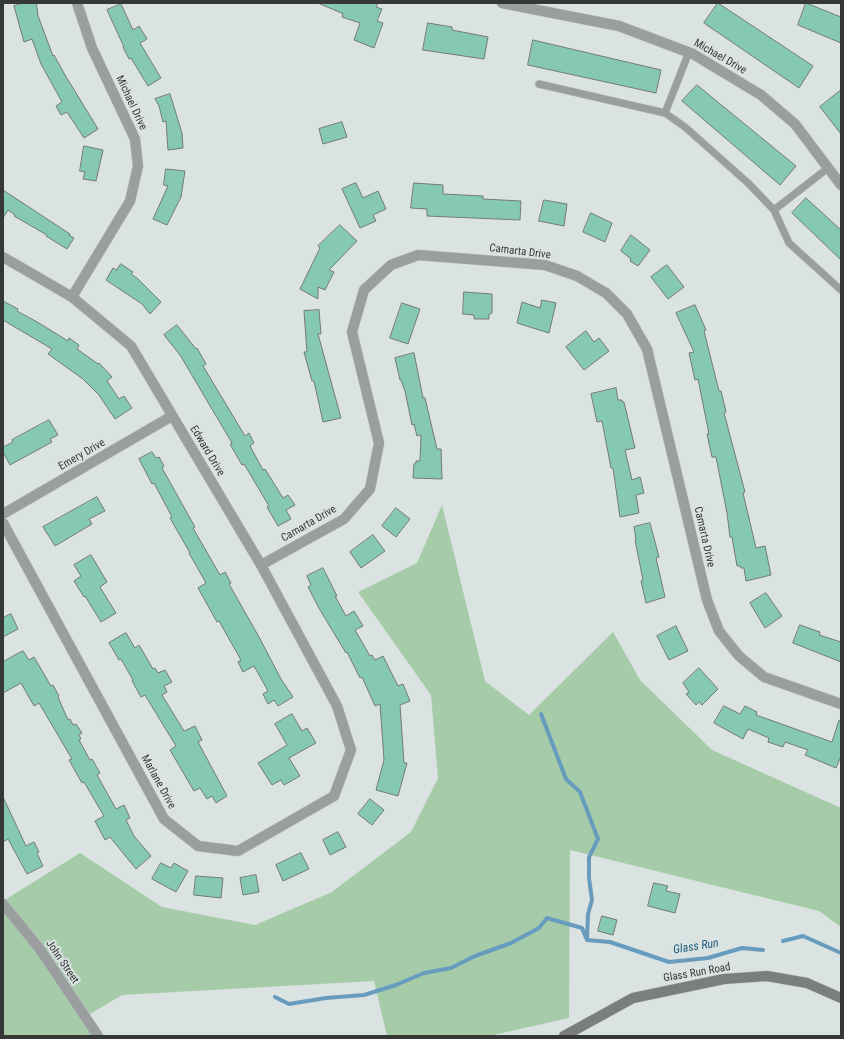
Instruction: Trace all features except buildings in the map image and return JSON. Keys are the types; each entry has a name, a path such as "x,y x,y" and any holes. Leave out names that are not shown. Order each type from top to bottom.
{"main road":[{"name":"Glass Run Road","path":"565,1036 633,998 724,979 767,976 807,983 841,998"}],"street":[{"name":"Michael Drive","path":"72,297 130,201 138,166 135,140 92,48 77,3"},
{"name":"Michael Drive","path":"502,3 619,26 689,52 761,95 795,124 841,185"},
{"name":"Camarta Drive","path":"261,565 344,519 370,490 379,443 352,332 364,290 391,265 418,255 545,265 577,276 606,293 627,314 647,349 707,600 719,631 739,656 764,677 841,704"},
{"name":"Edward Drive","path":"3,257 72,297 131,346 261,565 337,706"},
{"name":"Emery Drive","path":"3,514 172,416"},
{"name":"Marlane Drive","path":"3,523 164,819 198,846 238,851 334,796 351,750 337,706"},
{"name":"John Street","path":"3,904 39,948 98,1036"}],"lane":[{"path":"665,113 689,52"},
{"path":"540,84 665,113 685,127 748,182 774,210 789,243 841,290"},
{"path":"774,210 828,168"}],"green space":[{"path":"442,505 485,681 529,715 613,632 640,680 712,750 841,808 841,927 819,911 570,850 569,1018 489,1036 387,1036 374,981 122,995 85,1017 98,1036 3,1036 3,901 80,853 162,907 255,925 332,892 411,832 438,778 431,695 358,592 417,563"}],"waterway":[{"path":"541,714 566,779 580,792 598,839 589,857 589,878 592,900 588,914 587,938"},
{"path":"275,997 289,1004 326,998 364,995 396,985 424,973 451,968 475,956 511,943 539,928 547,918 582,928 587,940"},
{"name":"Glass Run","path":"783,941 803,936 841,953"},
{"name":"Glass Run","path":"587,940 610,942 669,962 708,958 742,948 763,950"}]}
